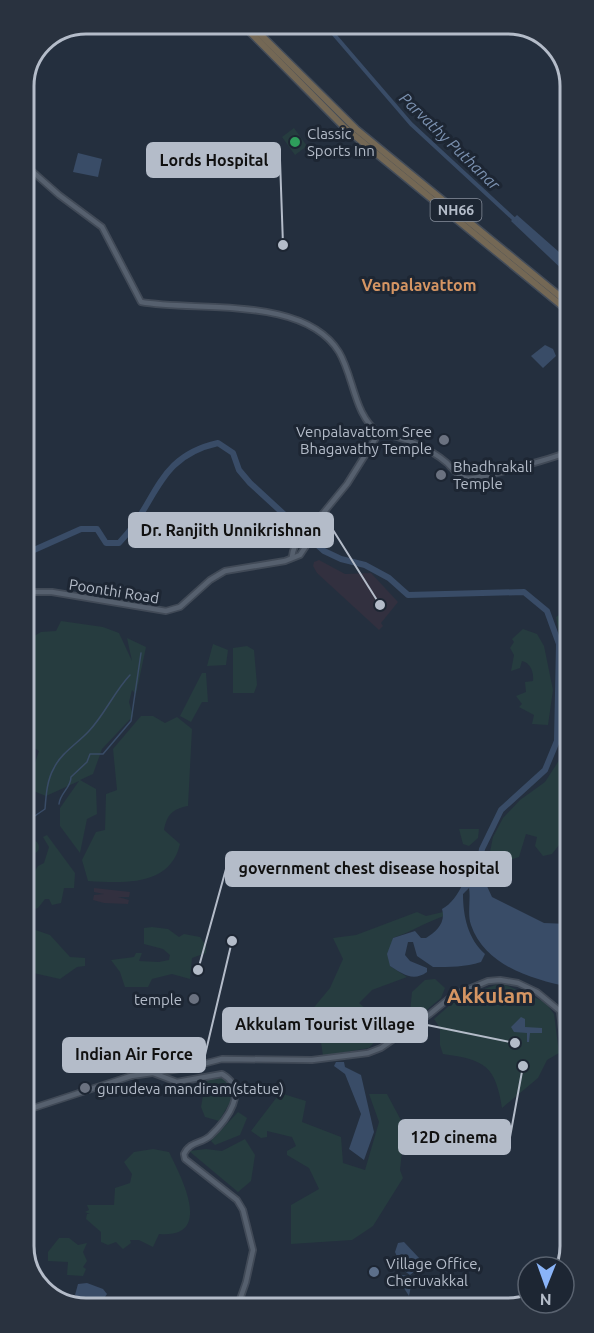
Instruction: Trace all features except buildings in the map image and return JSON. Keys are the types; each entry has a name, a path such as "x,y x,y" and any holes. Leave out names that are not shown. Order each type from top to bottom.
{"highway":[{"name":"NH66","path":"253,35 351,132 560,304"},
{"name":"NH66","path":"261,35 356,129 560,296"}],"main road":[{"path":"35,174 102,227 141,302 214,308 233,307 278,315 299,320 332,342 342,358 367,422 379,434 398,438 432,454 465,479 475,479 560,456"},
{"name":"Poonthi Road","path":"35,592 52,592 166,611 180,607 210,580 225,571 285,561 300,555 316,530 320,518 347,484 379,434"},
{"path":"292,557 295,546 309,524 320,518"},
{"path":"34,1108 151,1072 187,1068 229,1058 312,1060 368,1053 381,1048 453,996 488,981 500,980 537,992 560,1011"},
{"path":"151,1072 177,1082 222,1074 230,1078 234,1088 236,1096 229,1112 207,1138 189,1146 184,1154 185,1159 237,1200 243,1210 253,1250 240,1298"}],"shaded area":[{"path":"319,560 345,574 371,573 398,602 381,623 383,626 379,630 317,573 313,566 314,562"},
{"path":"94,888 130,892 129,897 118,897 129,900 128,904 93,900 94,895 104,894 94,892"}],"green space":[{"name":"Classic Sports Inn","path":"294,128 307,146 295,155 282,137"},
{"path":"560,614 560,641 556,617"},
{"path":"61,621 103,627 119,633 132,661 127,638 146,647 136,694 132,690 129,702 133,716 102,749 93,774 80,780 96,789 97,814 87,819 80,853 60,826 60,808 79,781 46,796 34,791 34,765 39,751 34,748 35,636 41,632 56,631"},
{"path":"523,629 537,634 544,646 553,690 548,725 532,724 534,715 519,707 522,704 516,696 526,692 525,682 533,681 531,669 525,662 522,661 520,668 511,671 514,655 510,648 514,642 512,639"},
{"path":"213,644 228,650 226,665 207,666"},
{"path":"247,646 254,650 257,685 254,693 233,693 233,648"},
{"path":"202,673 206,673 208,702 202,702 191,722 180,716"},
{"path":"141,716 153,716 165,723 177,717 192,729 188,806 171,814 164,830 180,844 175,858 156,875 130,882 88,881 82,860 96,832 105,830 106,794 117,790 113,749"},
{"path":"560,759 560,846 552,854 543,856 535,846 537,837 526,834 519,857 487,867 493,837 503,818 520,800 545,782"},
{"path":"459,829 479,829 478,838 469,846 463,844"},
{"path":"47,835 75,873 74,888 64,888 61,903 52,905 49,899 45,899 34,909 34,872 38,866 44,863 49,847 43,837"},
{"path":"34,841 38,844 38,850 34,853"},
{"path":"417,912 426,916 443,912 444,916 393,938 390,966 407,977 372,990 359,1003 366,1009 379,1037 369,1048 323,1056 319,1029 306,1023 311,1011 330,988 343,959 333,938 356,935"},
{"path":"144,928 168,929 179,937 184,934 200,937 206,946 206,953 192,958 190,979 172,974 152,979 148,987 125,987 120,972 111,960 134,957 136,953 142,953 139,961 169,960 170,955 163,949 144,944"},
{"path":"34,930 50,935 70,957 85,958 85,966 77,967 60,979 34,973"},
{"path":"435,979 445,988 441,998 423,1013 410,1012 412,992 425,980"},
{"path":"501,983 545,1002 554,1014 559,1053 547,1060 538,1078 502,1108 496,1083 486,1068 469,1059 443,1054 440,1045 440,1028 434,1019 457,999"},
{"path":"206,1078 223,1078 230,1083 233,1097 219,1121 205,1117 201,1107"},
{"path":"280,1093 306,1101 302,1122 341,1137 343,1163 365,1170 379,1122 369,1094 387,1094 404,1126 409,1147 402,1152 400,1170 403,1178 373,1226 352,1240 291,1244 291,1205 319,1189 309,1168 287,1155 287,1151 296,1146 292,1137 267,1131 267,1137 261,1138 251,1131"},
{"path":"238,1112 247,1118 240,1135 215,1145 211,1141"},
{"path":"245,1139 255,1155 251,1181 238,1192 189,1151 206,1149 222,1151"},
{"path":"153,1149 169,1152 186,1190 190,1204 190,1217 186,1227 176,1233 159,1234 153,1247 139,1240 130,1240 131,1243 123,1249 116,1242 108,1245 101,1242 101,1232 86,1219 87,1214 90,1214 85,1212 89,1210 87,1205 114,1205 115,1188 130,1183 132,1174 124,1162 134,1152"},
{"path":"59,1238 69,1238 78,1245 87,1243 83,1252 87,1261 83,1267 86,1269 83,1276 67,1275 68,1262 48,1261 48,1252"}],"water":[{"path":"78,153 102,159 98,177 73,172"},
{"path":"517,215 560,253 560,267 511,221"},
{"path":"545,345 553,349 556,356 543,368 531,356"},
{"path":"476,851 489,857 486,884 492,897 544,923 560,924 560,985 525,975 498,961 487,951 471,925 469,888 463,894 464,911 474,941 485,954 481,962 463,966 433,967 417,956 413,942 408,942 405,955 410,961 427,968 427,972 413,977 390,966 387,954 393,938 415,931 421,938 426,938 434,932 440,926 443,918 442,909 454,899 467,875"},
{"path":"521,1017 525,1019 525,1027 542,1028 542,1033 530,1033 529,1042 527,1042 527,1033 514,1032 511,1027"},
{"path":"336,1062 344,1062 345,1067 361,1075 374,1132 364,1160 349,1149 361,1114 345,1074 334,1066"},
{"path":"404,1242 420,1259 420,1267 410,1275 403,1270 395,1252 398,1243"},
{"path":"402,1275 413,1276 409,1296 402,1285"},
{"path":"87,1283 103,1289 107,1294 104,1298 78,1297 75,1295 78,1284"}],"waterway":[{"name":"Parvathy Puthanar","path":"334,35 411,124 516,221"},
{"path":"35,550 81,529 97,529 106,543 119,543 132,528 169,470 181,459 197,450 218,443 233,453 239,470 250,483 324,551 341,559 365,565 389,578 408,595 524,592 547,611 559,644 557,741 545,770 501,810 482,849 480,860"},
{"path":"59,804 71,777 87,762 90,754 103,754 131,721 141,653"},
{"path":"34,816 45,809 48,783 57,763 95,724 130,675"}],"place":[{"name":"Classic Sports Inn","path":"295,142"},
{"name":"Lords Hospital","path":"283,245"},
{"name":"Venpalavattom Sree Bhagavathy Temple","path":"444,440"},
{"name":"Bhadhrakali Temple","path":"441,475"},
{"name":"Dr. Ranjith Unnikrishnan","path":"380,605"},
{"name":"Indian Air Force","path":"232,941"},
{"name":"government chest disease hospital","path":"198,970"},
{"name":"temple","path":"194,999"},
{"name":"Akkulam Tourist Village","path":"515,1043"},
{"name":"12D cinema","path":"523,1066"},
{"name":"gurudeva mandiram(statue)","path":"85,1088"},
{"name":"Village Office, Cheruvakkal","path":"374,1272"}],"district":[{"name":"Venpalavattom","path":"419,285"},
{"name":"Akkulam","path":"490,995"}]}
